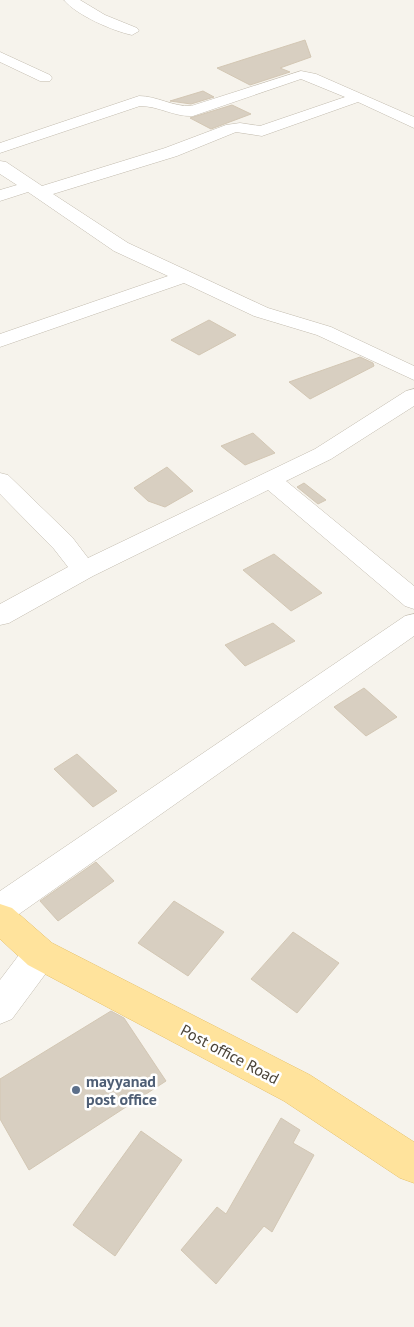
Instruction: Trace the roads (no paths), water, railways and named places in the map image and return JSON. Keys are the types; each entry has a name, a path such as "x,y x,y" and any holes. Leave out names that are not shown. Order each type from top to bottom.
{"main road":[{"name":"Post office Road","path":"0,918 40,954 297,1088 414,1164"}],"street":[{"path":"71,0 88,12 112,24 132,30"},
{"path":"0,56 45,78"},
{"path":"0,148 140,101 150,100 177,111 185,112 292,77 311,77 411,120"},
{"path":"0,196 35,189 171,152 232,128 241,126 254,132 262,131 359,97"},
{"path":"0,166 121,247 262,312 324,331 414,374"},
{"path":"0,340 184,277"},
{"path":"0,616 84,570 323,454 414,396"},
{"path":"0,480 63,543 84,570"},
{"path":"270,480 414,600"},
{"path":"0,909 414,623"},
{"path":"0,1008 40,954"}],"place":[{"name":"mayyanad post office","path":"76,1090"}]}
